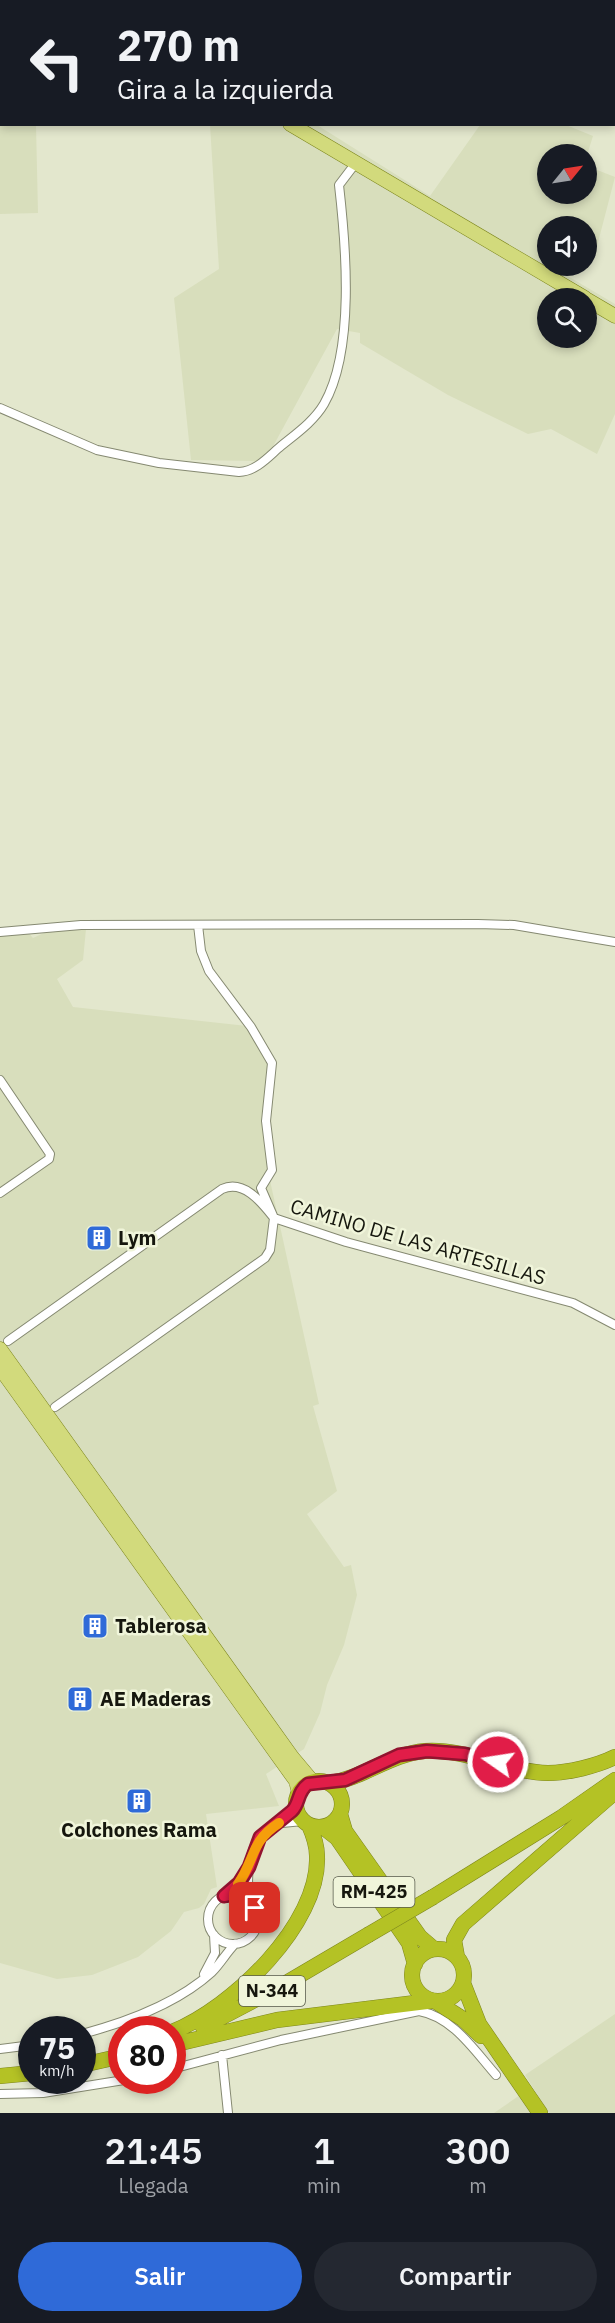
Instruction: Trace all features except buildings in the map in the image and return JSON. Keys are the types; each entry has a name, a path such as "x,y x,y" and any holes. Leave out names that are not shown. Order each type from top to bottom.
{"highway":[{"path":"186,2024 229,2000 248,1983 291,1928 309,1898 316,1872 317,1855 312,1824 298,1800 314,1782 330,1783 357,1776 399,1755 427,1751 465,1754 547,1773 579,1768 615,1757"},
{"name":"N-344","path":"186,2032 260,1998 368,1935 562,1817 615,1780"},
{"path":"312,1824 330,1824 340,1814 342,1800 336,1788 330,1783"},
{"path":"540,2113 479,2024 463,1983 464,1969 457,1957 454,1940 463,1924 615,1792"},
{"name":"RM-425","path":"340,1814 345,1831 420,1937 434,1949"},
{"name":"RM-425","path":"312,1824 337,1838 408,1943 415,1964"},
{"path":"457,1957 442,1949 426,1952 415,1964 412,1978 414,1986 418,1992 463,2019 498,2054"},
{"path":"186,2042 277,2020 433,2001 455,1995 463,1983"},
{"path":"98,2062 108,2057"},
{"path":"98,2062 108,2060"},
{"path":"0,2076 18,2074"}],"main road":[{"path":"293,126 567,288"},
{"path":"597,305 615,316"},
{"path":"4,1345 299,1768 314,1782"},
{"path":"0,1368 296,1781 298,1800"}],"street":[{"path":"0,408 76,442 125,457 240,472 253,470 308,424 329,394 340,351 346,296 339,186 355,164"},
{"path":"0,932 60,925 514,925 615,942"},
{"name":"CAMINO DE LAS ARTESILLAS","path":"198,925 201,951 209,970 250,1027 272,1063 266,1121 272,1170 261,1188 274,1218 346,1242 573,1303 615,1325"},
{"path":"0,1080 50,1155 49,1159 0,1193"},
{"path":"4,1345 228,1186 249,1192 274,1218 270,1250 265,1258 55,1407"},
{"path":"196,1984 213,1959 214,1935 208,1915 214,1903 239,1883 249,1867 260,1837 276,1825 298,1800"},
{"path":"276,1825 294,1820 312,1824"},
{"path":"96,2030 146,2012 196,1984 213,1971 235,1944 249,1937 254,1931 257,1916 250,1902 249,1867"},
{"path":"224,1896 238,1895 250,1902"},
{"path":"214,1935 227,1943 235,1944"},
{"path":"186,2065 304,2035 419,2012 435,2015 446,2022 496,2075"},
{"path":"0,2049 18,2047"},
{"path":"222,2055 228,2113"},
{"path":"0,2094 43,2093 108,2083"}],"shaded area":[{"path":"0,126 36,126 38,213 0,214"},
{"path":"210,126 319,126 430,196 479,126 568,126 593,136 590,144 537,144 537,204 597,204 597,170 615,177 597,246 597,216 537,216 537,276 568,276 588,288 537,288 537,348 597,348 597,293 615,304 615,414 597,454 551,429 528,434 448,395 360,343 360,333 337,329 265,461 191,460 174,298 219,269"},
{"path":"53,929 86,929 83,960 57,979 73,1007 247,1026 270,1069 261,1118 271,1185 319,1404 313,1406 337,1491 307,1514 344,1567 351,1565 357,1595 344,1645 327,1685 320,1713 304,1749 266,1774 279,1806 206,1814 217,1887 211,1889 204,1904 199,1908 184,1912 171,1931 138,1957 92,1975 57,1979 0,1963 0,934 27,931 33,938"},
{"path":"615,2014 615,2113 549,2113 525,2075"},
{"path":"520,2095 532,2113 494,2113"}],"slow traffic":[{"path":"238,1884 249,1867 260,1837 279,1823"}],"place":[{"name":"Lym","path":"99,1238"},
{"name":"Tablerosa","path":"95,1626"},
{"name":"AE Maderas","path":"80,1699"},
{"name":"Colchones Rama","path":"139,1801"}],"route":[{"path":"255,1908 245,1897 231,1894 224,1896 239,1883 249,1867 260,1837 292,1811 296,1806 299,1793 308,1784 319,1781 330,1783 345,1780 399,1755 427,1751 465,1754 498,1762"}]}
